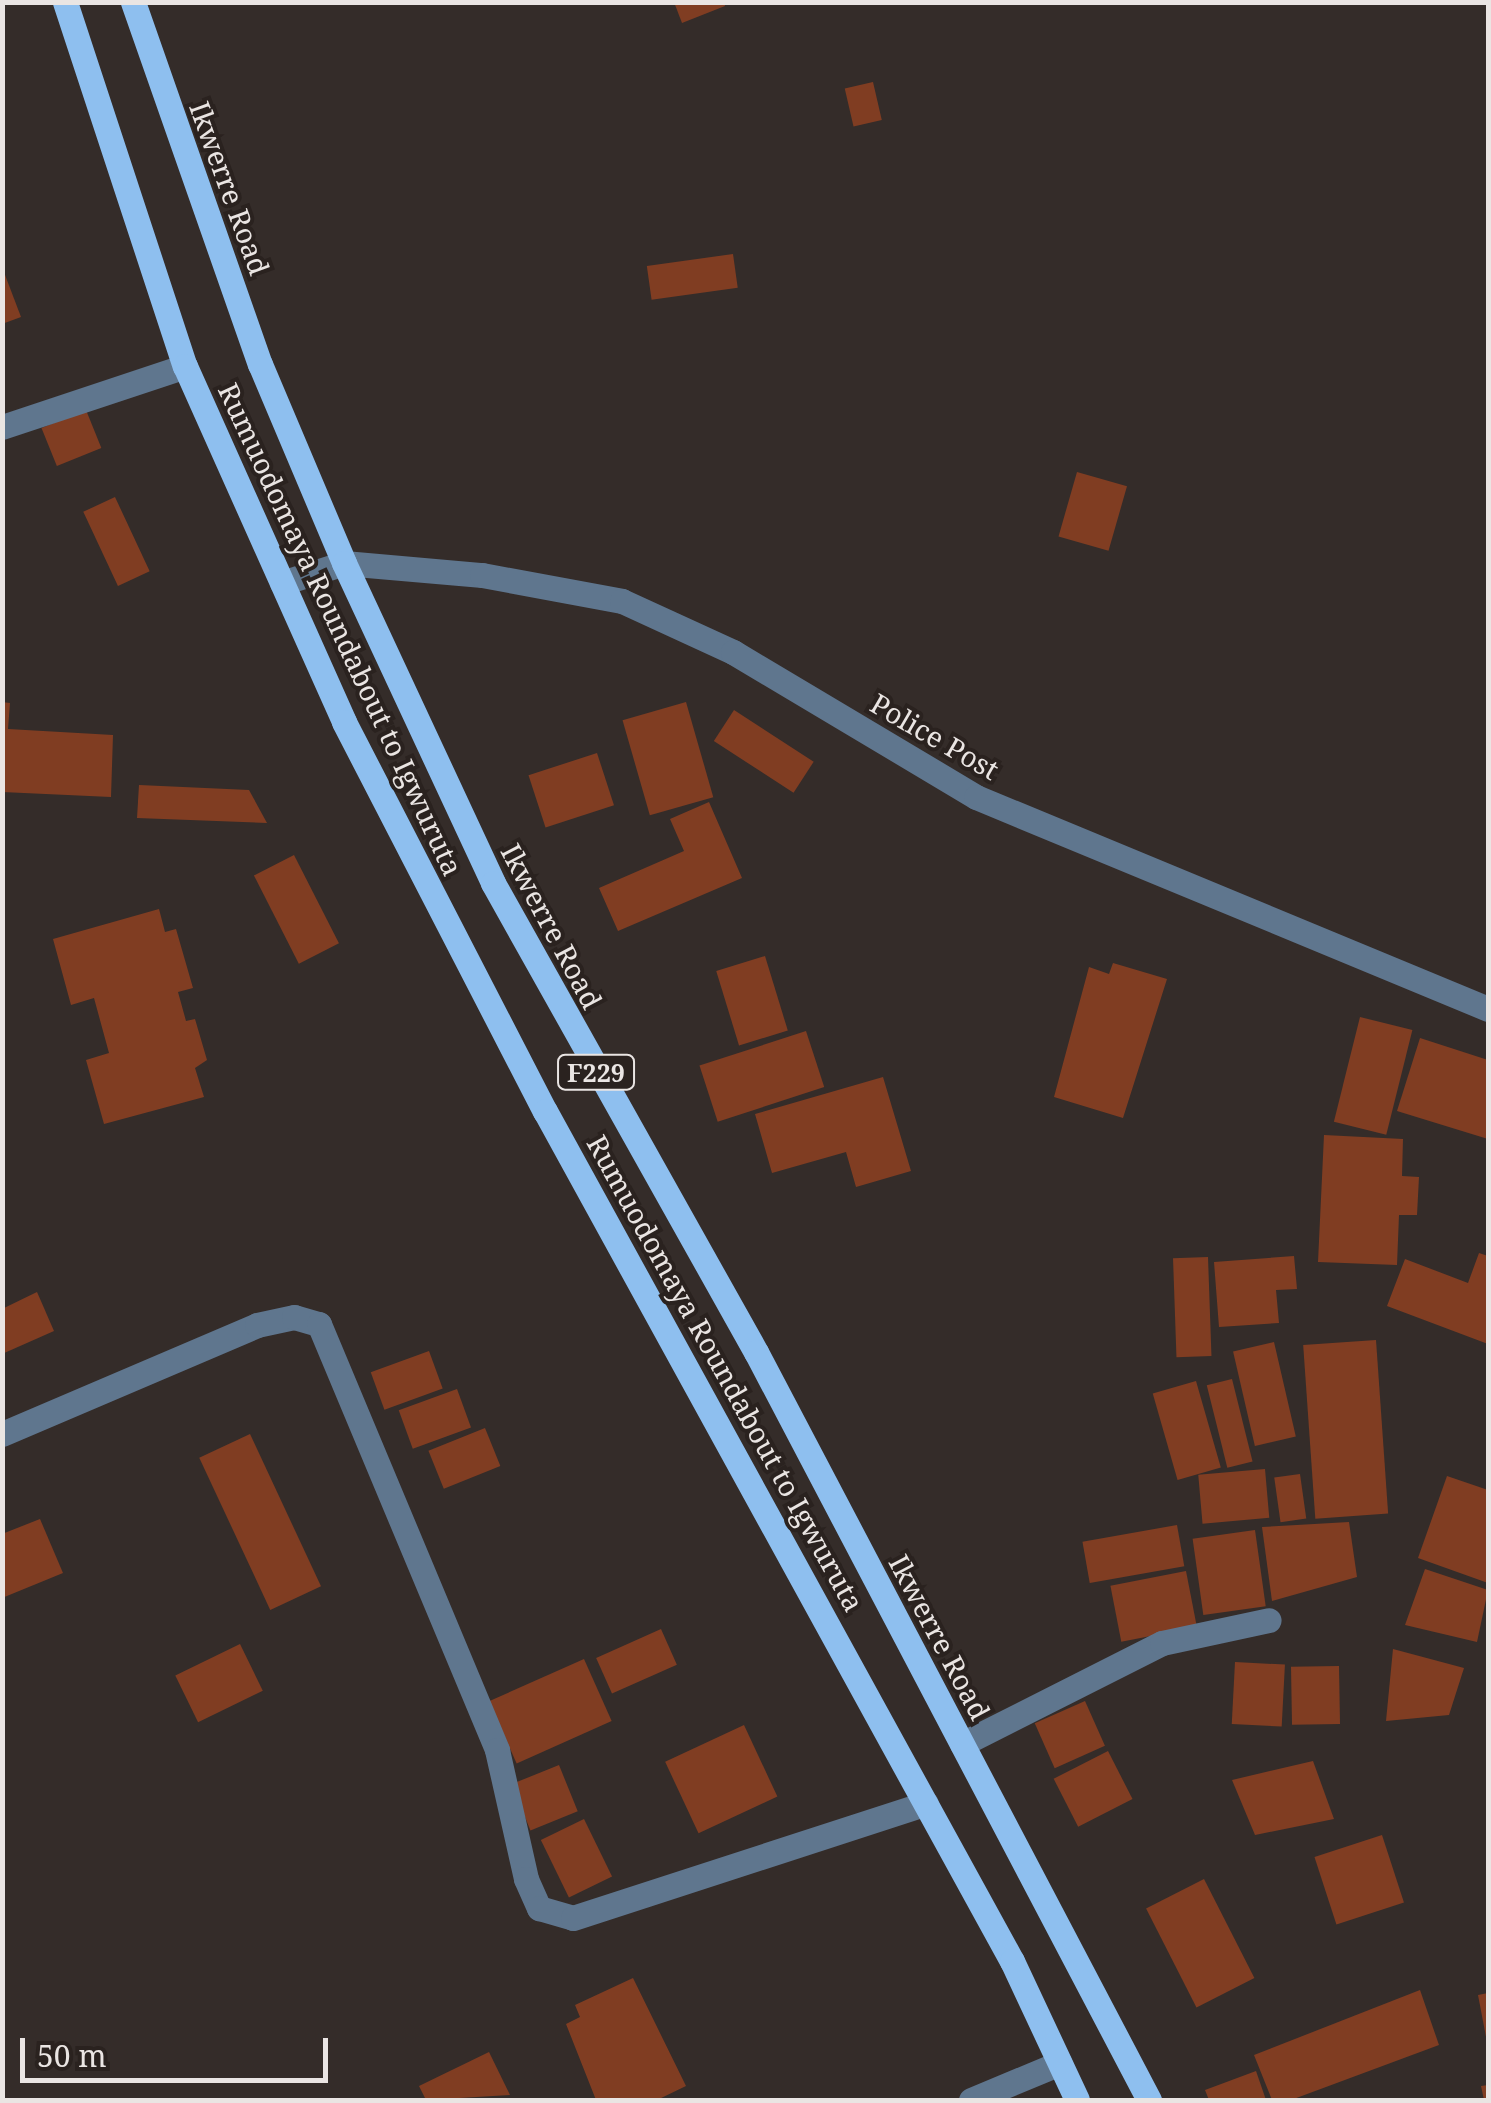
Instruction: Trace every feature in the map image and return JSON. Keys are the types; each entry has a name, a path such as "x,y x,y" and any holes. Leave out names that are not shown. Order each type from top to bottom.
{"main road":[{"name":"Rumuodomaya Roundabout to Igwuruta","path":"65,2 185,366 282,583 444,918 926,1803 1077,2100"},
{"name":"Ikwerre Road","path":"132,2 260,364 344,563 494,883 756,1352 1149,2100"}],"street":[{"path":"2,426 185,366"},
{"path":"282,583 344,563"},
{"name":"Police Post","path":"344,563 482,575 622,601 733,652 976,798 1488,1009"},
{"path":"2,1434 257,1324 294,1318 319,1324 497,1750 526,1879 539,1908 573,1918 926,1803"},
{"path":"962,1744 1162,1643 1269,1620"},
{"path":"971,2100 1060,2064"}],"building":[{"path":"674,2 724,2 725,6 682,23"},
{"path":"873,82 882,120 854,127 845,89"},
{"path":"733,254 738,288 652,300 647,266"},
{"path":"2,267 21,317 2,324"},
{"path":"86,410 101,448 57,466 41,428"},
{"path":"1077,472 1127,486 1109,551 1059,536"},
{"path":"115,497 150,571 118,586 83,512"},
{"path":"2,702 10,703 8,729 113,735 111,797 2,792"},
{"path":"686,702 713,797 650,815 623,720"},
{"path":"734,710 814,762 794,793 714,741"},
{"path":"597,753 614,805 546,828 529,775"},
{"path":"139,785 249,790 267,823 137,818"},
{"path":"709,802 742,878 618,931 599,888 684,851 670,819"},
{"path":"294,855 339,943 299,964 254,875"},
{"path":"159,909 165,932 176,929 193,988 178,992 186,1021 195,1019 207,1060 195,1068 204,1097 104,1124 86,1060 109,1053 94,998 71,1005 53,939"},
{"path":"765,956 788,1031 739,1046 716,971"},
{"path":"1113,963 1167,979 1123,1118 1054,1097 1089,967 1109,974"},
{"path":"1360,1017 1412,1030 1386,1135 1334,1122"},
{"path":"806,1031 824,1087 718,1122 699,1066"},
{"path":"1420,1038 1488,1060 1488,1139 1397,1111"},
{"path":"883,1077 911,1171 856,1187 846,1152 772,1173 755,1114"},
{"path":"1324,1135 1403,1139 1402,1176 1419,1177 1417,1215 1399,1215 1397,1265 1318,1262"},
{"path":"1479,1253 1488,1256 1488,1344 1387,1306 1405,1259 1468,1283"},
{"path":"1294,1256 1297,1289 1276,1290 1279,1323 1219,1327 1214,1262"},
{"path":"1208,1257 1211,1356 1176,1357 1173,1258"},
{"path":"37,1292 54,1331 2,1354 2,1309"},
{"path":"1376,1340 1388,1514 1315,1519 1303,1345"},
{"path":"1274,1342 1296,1437 1255,1446 1233,1351"},
{"path":"429,1351 443,1389 384,1410 371,1372"},
{"path":"1232,1379 1253,1461 1227,1468 1207,1385"},
{"path":"1196,1381 1221,1468 1178,1480 1153,1393"},
{"path":"457,1389 471,1428 413,1449 399,1410"},
{"path":"485,1428 500,1466 444,1489 428,1451"},
{"path":"250,1434 321,1586 270,1610 199,1458"},
{"path":"1265,1469 1269,1518 1203,1524 1198,1475"},
{"path":"1300,1474 1306,1519 1281,1522 1274,1478"},
{"path":"1447,1476 1488,1490 1488,1583 1418,1558"},
{"path":"40,1519 63,1573 2,1598 2,1534"},
{"path":"1349,1522 1357,1577 1272,1601 1262,1527"},
{"path":"1177,1525 1184,1566 1090,1583 1082,1542"},
{"path":"1255,1530 1266,1606 1203,1615 1193,1539"},
{"path":"1425,1569 1488,1590 1477,1642 1405,1625"},
{"path":"1186,1571 1197,1627 1121,1642 1110,1586"},
{"path":"661,1629 677,1665 612,1694 596,1658"},
{"path":"240,1644 263,1691 198,1722 175,1676"},
{"path":"1393,1649 1464,1668 1449,1715 1386,1721"},
{"path":"584,1659 612,1721 517,1763 489,1701"},
{"path":"1235,1662 1285,1665 1282,1727 1232,1724"},
{"path":"1339,1666 1340,1724 1292,1725 1291,1667"},
{"path":"1085,1701 1105,1746 1055,1768 1035,1723"},
{"path":"744,1725 777,1797 699,1833 665,1762"},
{"path":"1108,1751 1133,1799 1078,1827 1054,1779"},
{"path":"1313,1761 1334,1819 1255,1835 1232,1780"},
{"path":"559,1765 578,1811 530,1830 512,1784"},
{"path":"584,1819 612,1877 569,1898 541,1840"},
{"path":"1382,1835 1404,1903 1336,1924 1314,1857"},
{"path":"1204,1879 1254,1978 1196,2007 1146,1909"},
{"path":"633,1978 686,2086 657,2100 596,2100 566,2024 580,2017 575,2005"},
{"path":"1420,1990 1439,2045 1291,2100 1272,2100 1254,2055"},
{"path":"1488,1993 1488,2042 1487,2042 1478,1995"},
{"path":"489,2052 510,2095 426,2100 419,2086"},
{"path":"1256,2071 1266,2100 1209,2100 1205,2090"},
{"path":"1488,2085 1488,2100 1484,2100 1481,2086"}]}
